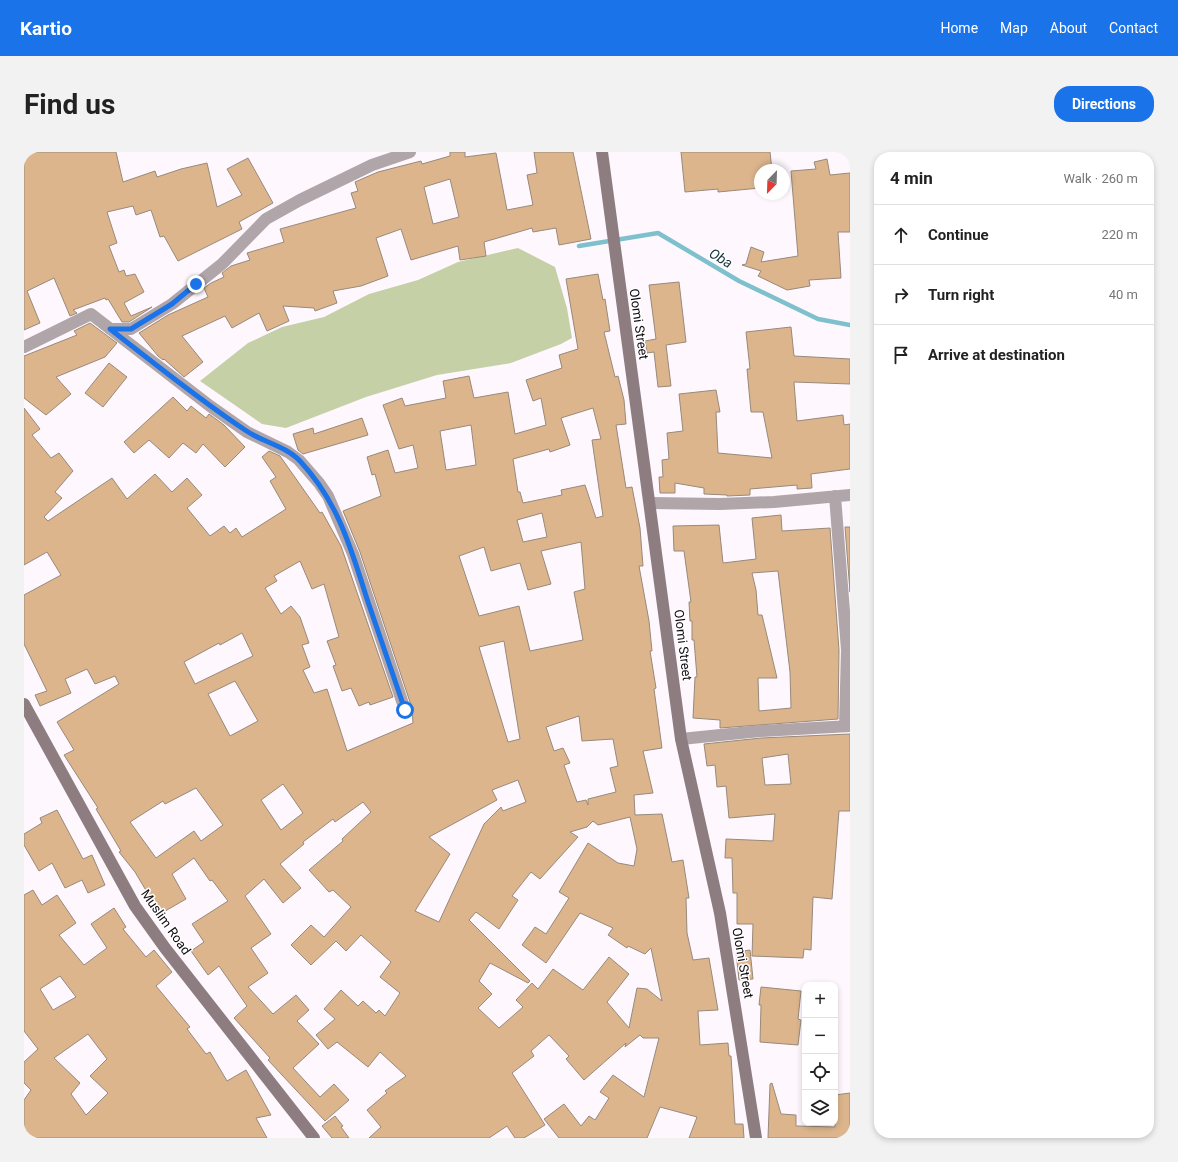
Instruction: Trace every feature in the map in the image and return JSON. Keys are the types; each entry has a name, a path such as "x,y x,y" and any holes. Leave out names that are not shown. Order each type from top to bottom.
{"main road":[{"name":"Olomi Street","path":"602,152 681,739 720,913 756,1138"},
{"name":"Muslim Road","path":"24,704 28,720 135,906 165,948 314,1138"}],"street":[{"path":"110,329 131,329 172,304 222,264 266,220 300,200 372,165 410,152"},
{"path":"24,346 91,314 210,406 241,428 288,452 299,460 319,482 328,496 353,554 405,710"},
{"path":"650,503 720,504 850,495"},
{"path":"681,739 760,731 848,726 847,650 834,496"}],"green space":[{"path":"518,248 555,267 567,308 572,338 561,344 511,363 437,375 366,397 286,428 262,424 200,381 248,343 282,327 324,317 369,294 418,280 458,262"}],"building":[{"path":"24,152 116,152 123,182 155,171 157,177 181,169 207,163 217,207 242,195 227,169 248,158 273,203 239,222 242,229 178,261 164,236 160,237 151,210 136,215 133,206 107,212 117,243 109,246 119,272 124,270 126,276 135,274 144,292 124,303 131,316 152,307 129,322 122,322 108,299 106,300 105,298 73,310 77,313 70,316 54,278 27,291 40,323 24,330"},
{"path":"450,152 465,152 465,157 496,153 507,210 533,205 527,175 537,173 534,152 573,152 591,239 559,245 556,228 533,232 532,228 484,242 486,256 460,260 458,246 411,260 401,229 376,238 388,276 361,286 333,291 337,303 315,311 314,308 283,306 289,321 267,331 259,313 232,328 225,316 182,336 203,362 184,377 164,359 163,360 158,356 139,333 168,315 208,297 204,288 224,277 222,273 231,266 250,260 247,253 284,242 280,229 356,208 351,193 358,191 355,182 378,172 421,161 422,164 450,156","holes":["450,179 459,217 433,224 424,187"]},
{"path":"681,152 770,152 771,164 754,164 754,189 718,192 718,189 685,192"},
{"path":"827,159 830,175 850,173 850,232 838,232 841,278 809,280 810,286 787,290 758,276 761,271 742,265 746,264 751,247 764,252 761,262 798,256 791,171 816,169 814,162"},
{"path":"598,274 603,300 605,299 610,331 604,332 615,377 618,376 624,400 626,424 616,425 626,488 632,487 640,528 643,566 639,566 649,621 652,651 650,651 656,688 654,689 662,748 643,751 653,793 634,795 635,815 662,814 672,862 683,860 689,898 686,898 687,933 693,960 709,958 718,1010 698,1011 700,1045 728,1043 729,1056 731,1056 735,1124 743,1124 744,1138 689,1138 697,1117 660,1107 647,1138 559,1138 544,1119 564,1104 581,1126 589,1116 595,1120 609,1098 600,1092 613,1075 644,1097 659,1038 643,1038 640,1035 625,1047 626,1043 584,1080 566,1059 569,1056 549,1035 531,1051 534,1056 512,1073 545,1125 524,1138 515,1138 507,1126 489,1138 369,1138 381,1127 367,1110 387,1093 385,1091 406,1076 380,1052 368,1067 337,1042 328,1049 316,1035 335,1019 324,1009 341,990 358,1006 363,1001 376,1013 379,1010 385,1016 400,993 380,977 391,962 361,935 346,951 336,941 311,965 291,945 311,925 324,937 351,907 333,890 329,892 309,870 343,841 342,839 371,812 363,802 335,822 333,819 303,842 304,844 280,864 301,888 283,903 264,879 245,896 271,934 251,948 268,973 248,987 273,1014 296,995 309,1010 297,1021 319,1044 293,1068 320,1097 334,1084 349,1100 325,1121 268,1060 270,1058 234,1018 247,1006 219,966 208,975 191,951 204,942 192,924 228,901 212,880 210,881 194,858 172,874 186,899 160,914 135,872 119,852 121,851 96,809 98,808 64,755 74,750 57,722 119,684 115,676 95,684 87,669 65,679 71,693 40,706 35,695 47,691 24,644 24,595 61,575 47,552 24,565 24,408 40,429 32,435 51,458 59,453 73,471 55,492 62,498 44,517 48,521 112,478 127,499 155,474 172,492 187,478 202,495 187,508 210,536 224,526 230,533 236,528 242,537 286,509 270,481 276,477 262,457 269,451 280,456 320,513 322,512 341,546 393,697 370,705 369,702 359,706 351,688 342,691 333,666 336,665 327,641 339,637 324,584 312,589 300,561 274,576 277,581 265,588 281,614 291,606 300,617 309,643 302,645 310,667 303,670 314,693 327,689 347,751 413,723 412,708 360,552 343,511 381,496 375,474 372,475 367,457 388,450 395,473 418,468 413,445 399,449 383,405 402,398 405,406 446,398 443,381 469,376 474,398 508,392 515,434 546,425 541,398 533,401 526,380 562,368 559,355 578,349 566,279","holes":["593,408 601,439 592,440 603,516 596,518 585,485 561,490 562,495 523,503 520,492 518,492 513,459 549,449 550,452 570,445 561,418","471,425 476,465 446,470 440,431","542,513 547,537 523,542 517,520","581,542 585,589 574,592 583,640 530,651 519,606 479,616 459,556 484,547 491,571 520,563 528,590 551,584 541,551","242,633 253,656 195,684 184,662 219,643 220,645","504,641 520,739 508,742 479,647","235,681 258,721 230,736 208,694","579,716 582,741 613,739 618,766 610,768 616,792 588,799 588,805 586,800 577,802 564,765 570,763 563,748 554,751 546,727","518,780 526,802 503,811 501,807 484,824 439,922 415,911 450,854 429,837 497,800 492,790","283,784 303,813 281,830 261,800","196,788 223,825 201,841 194,831 156,858 130,822 163,801 165,804","630,817 637,849 634,866 618,863 588,843 559,892 569,898 546,934 535,927 522,945 546,963 580,913 613,928 608,935 627,948 628,946 645,954 651,948 662,1001 647,989 637,988 629,1028 607,1002 629,974 609,957 583,990 553,969 538,989 532,983 516,1000 523,1007 499,1028 478,1008 492,994 479,981 490,963 528,983 530,981 469,920 476,912 499,929 518,900 512,896 531,872 540,879 578,837 570,832 587,827 593,821 598,825"]},
{"path":"679,282 686,342 666,345 671,386 658,387 654,352 647,353 645,341 656,339 649,285"},
{"path":"90,323 117,343 105,357 56,377 71,394 46,415 24,398 24,356 77,335 74,331"},
{"path":"791,327 794,356 850,359 850,384 794,382 797,421 843,415 844,425 850,424 850,469 811,474 812,488 797,489 797,485 750,489 750,495 727,496 704,494 704,488 675,483 675,493 660,493 659,477 663,477 662,460 669,459 667,433 683,431 679,394 716,390 720,412 716,412 718,453 772,458 763,412 751,412 747,369 750,369 746,332"},
{"path":"109,363 127,377 103,407 85,393"},
{"path":"173,397 187,411 191,406 206,418 209,414 224,425 245,447 225,467 203,444 196,453 183,443 169,458 149,440 134,453 124,442"},
{"path":"362,418 368,435 303,454 298,450 293,434 313,428 314,434"},
{"path":"781,515 782,531 830,528 839,650 838,719 720,728 720,720 693,718 695,677 697,677 694,640 692,640 692,621 690,621 689,602 691,602 684,551 674,551 673,526 719,525 723,563 756,559 752,518","holes":["778,571 790,672 791,708 759,711 758,678 777,678 762,615 758,615 756,590 752,573"]},
{"path":"845,527 850,527 850,592"},
{"path":"850,734 850,811 839,811 832,899 813,897 811,950 804,949 803,958 752,956 753,924 737,924 737,893 733,893 732,858 725,858 726,839 773,841 775,814 729,818 726,786 717,787 715,765 707,766 704,744 761,738","holes":["788,754 791,784 765,785 762,758"]},
{"path":"57,810 83,859 92,855 105,885 88,893 82,880 65,888 52,863 39,871 24,845 24,834 42,823 40,818"},
{"path":"33,890 42,905 57,895 76,923 59,935 84,965 107,948 91,924 114,908 126,927 123,929 146,957 154,950 172,972 156,986 190,1027 187,1029 206,1054 210,1052 227,1081 246,1070 271,1115 256,1118 267,1138 24,1138 24,1100 31,1090 24,1083 24,1062 38,1049 24,1031 24,895","holes":["60,976 76,997 53,1010 40,989","88,1034 107,1059 90,1076 108,1093 86,1115 71,1094 80,1083 54,1058"]},
{"path":"750,950 753,979 739,980 736,952"},
{"path":"761,987 801,991 798,1019 801,1020 798,1045 760,1042 761,1005 759,1005"},
{"path":"772,1083 781,1114 796,1115 796,1126 838,1126 838,1095 850,1093 850,1138 768,1138 770,1084"},
{"path":"335,1116 343,1126 341,1127 349,1138 332,1138 322,1126"}],"waterway":[{"name":"Oba","path":"579,246 658,233 739,281 818,319 850,325"}],"route":[{"path":"196,284 172,304 131,329 110,329 210,406 247,432 288,452 299,460 319,482 328,496 353,554 405,710"}]}
